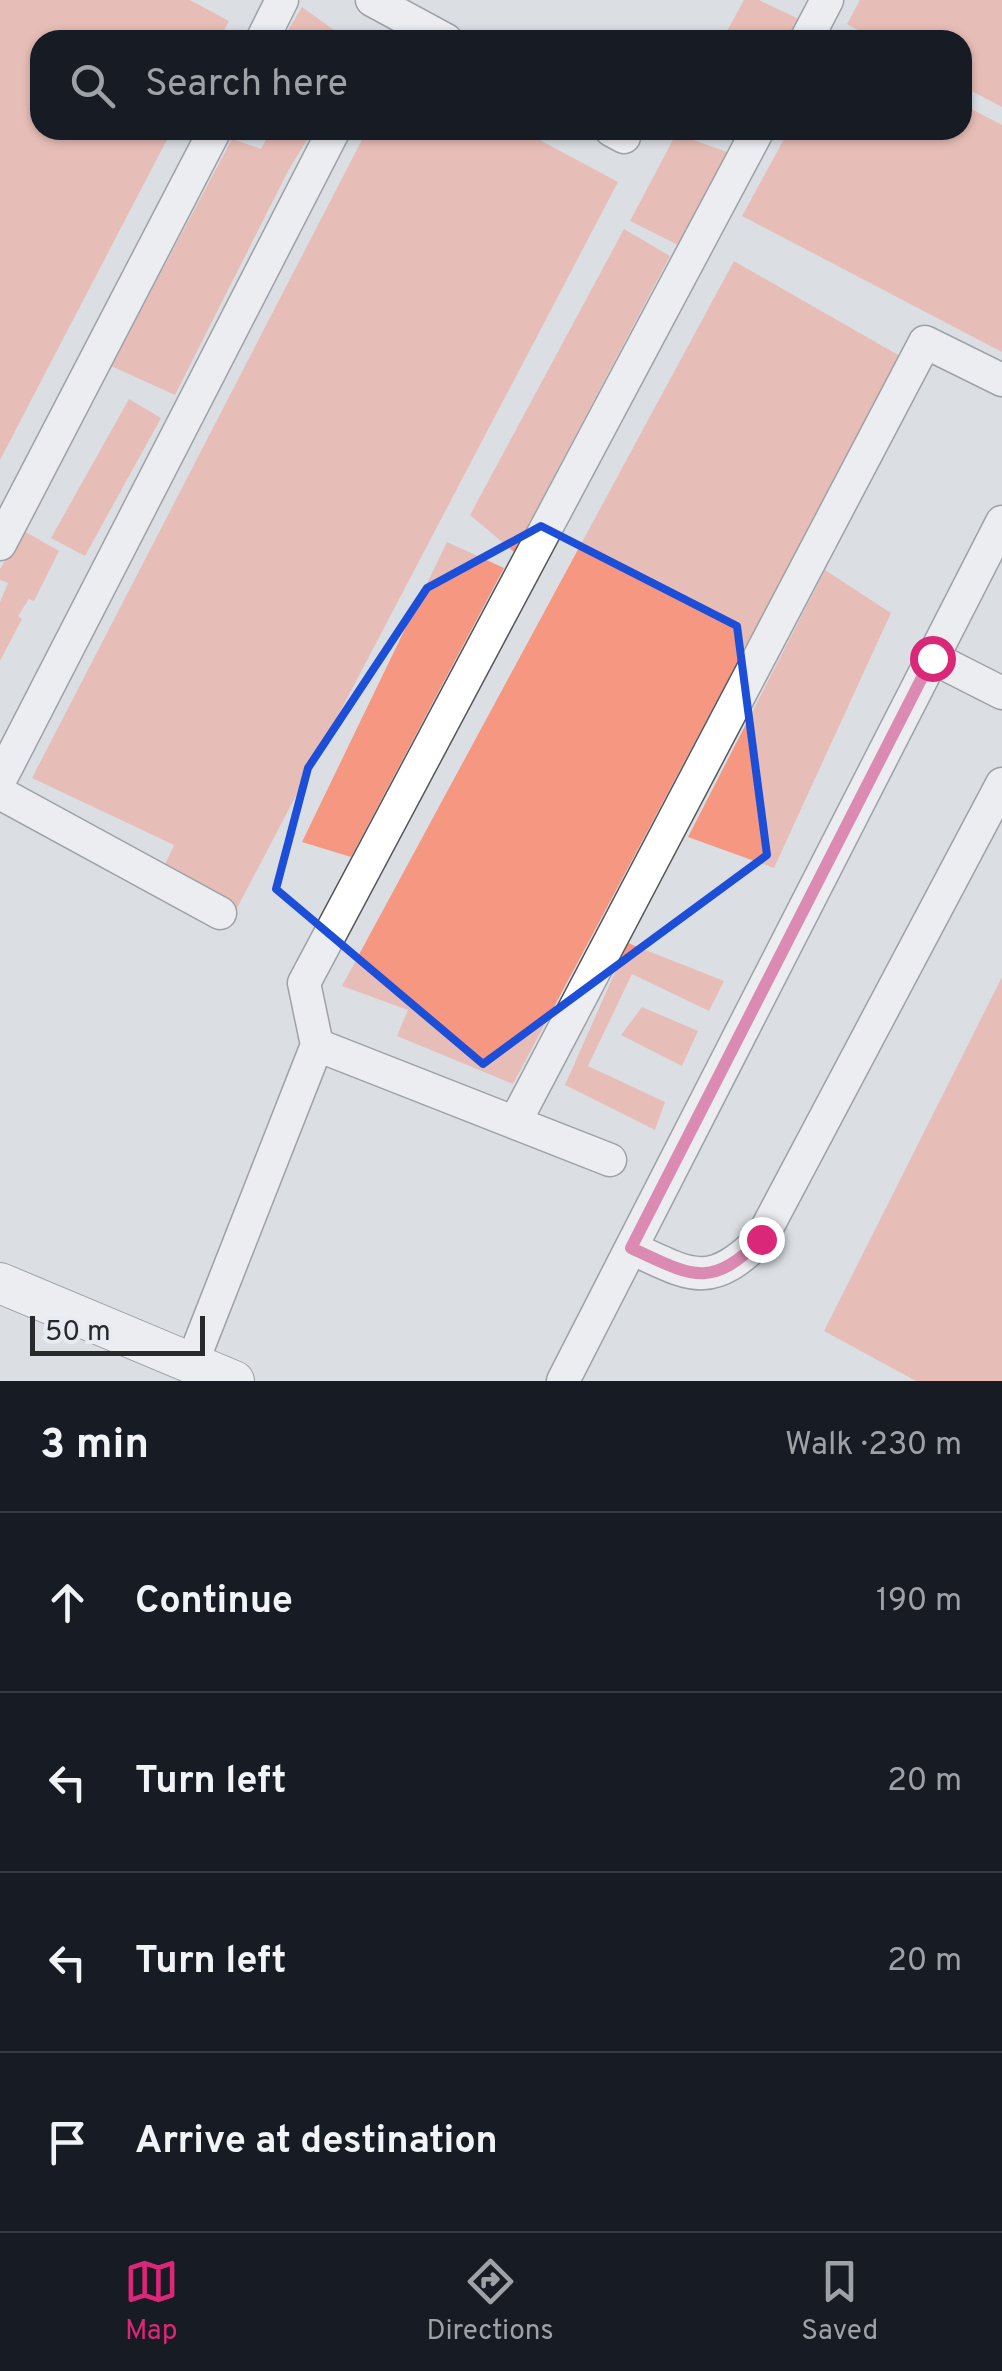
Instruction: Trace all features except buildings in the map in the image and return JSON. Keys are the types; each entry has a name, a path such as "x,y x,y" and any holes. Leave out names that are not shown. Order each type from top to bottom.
{"main road":[{"path":"0,1282 234,1381"}],"street":[{"path":"267,30 282,0"},
{"path":"811,30 827,0"},
{"path":"382,17 418,30"},
{"path":"0,544 210,140"},
{"path":"0,780 329,140"},
{"path":"192,1364 316,1045 304,983 753,140"},
{"path":"515,1122 924,342 1002,380"},
{"path":"563,1381 1002,522"},
{"path":"932,658 1002,692"},
{"path":"631,1248 680,1270 704,1275 738,1263 761,1239 1002,784"},
{"path":"0,794 220,913"},
{"path":"316,1045 610,1160"}],"highlighted area":[{"path":"541,526 737,626 767,855 483,1064 276,889 308,768 427,588"}],"route":[{"path":"761,1239 738,1263 704,1275 680,1270 631,1248 932,658"}]}
